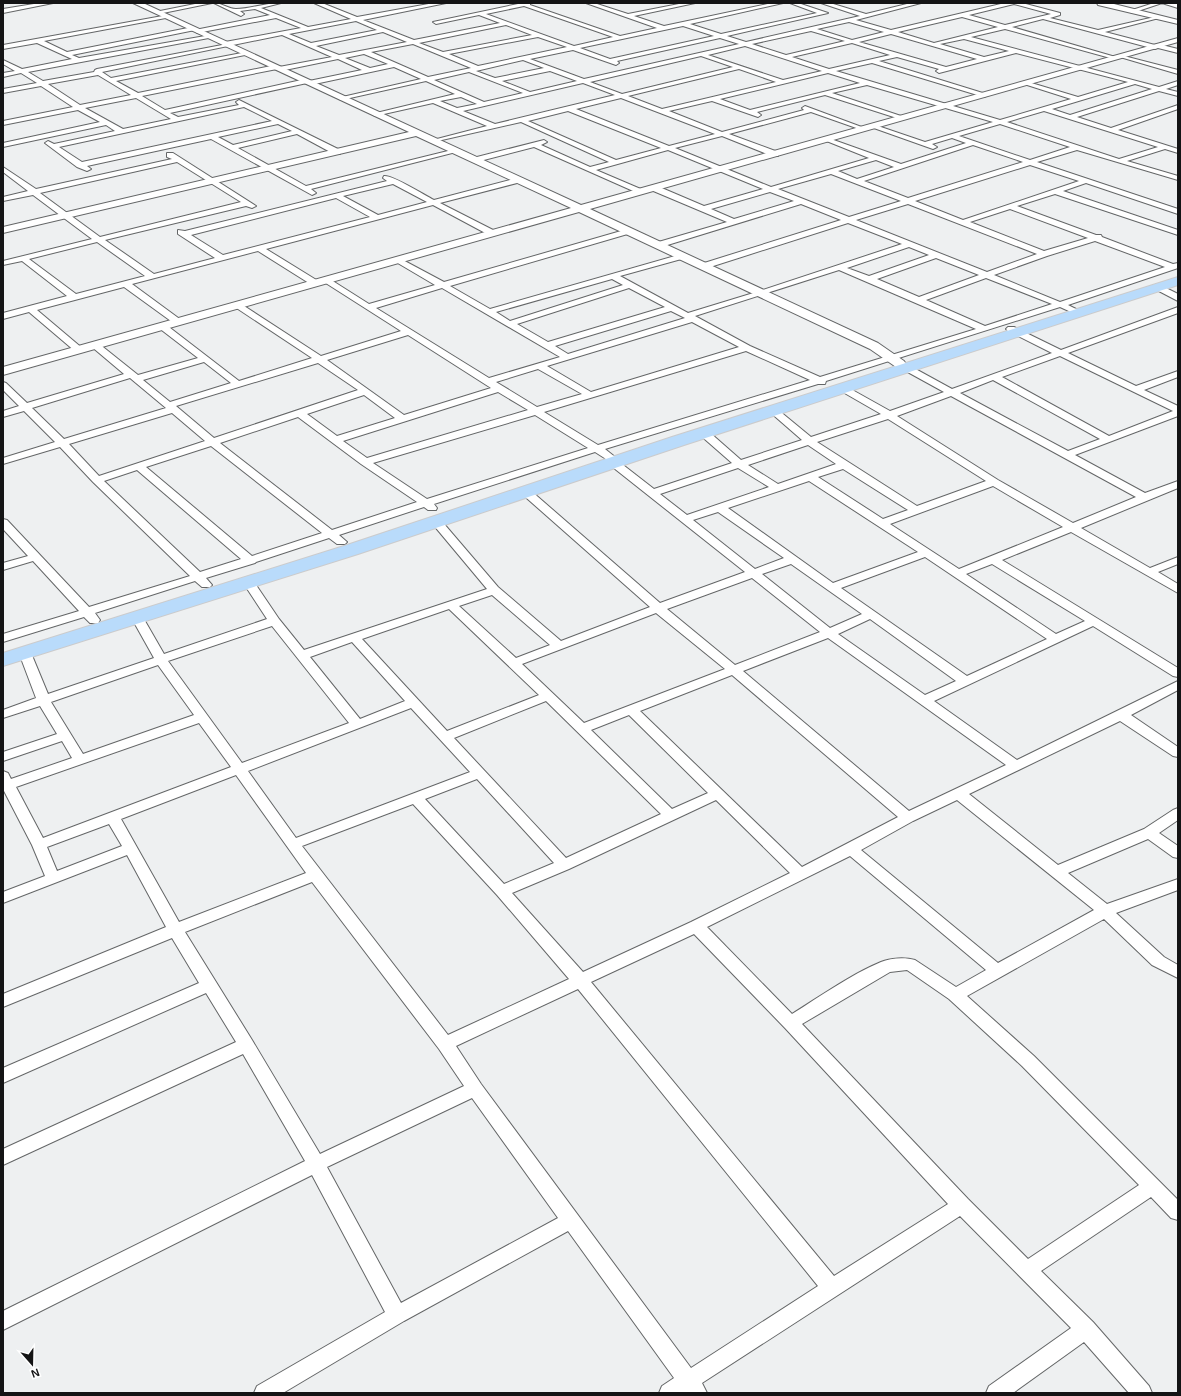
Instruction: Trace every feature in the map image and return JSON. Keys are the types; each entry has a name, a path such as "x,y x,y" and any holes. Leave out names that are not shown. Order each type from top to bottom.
{"main road":[{"path":"3,650 91,616 336,538 433,512 831,385 1158,287 1177,271"},
{"path":"1014,330 1068,307 1177,271"},
{"path":"3,660 248,581 351,550 433,512 526,492 607,456 704,433 774,411 831,385"}],"street":[{"path":"3,11 50,3"},
{"path":"149,7 209,3"},
{"path":"217,3 254,20"},
{"path":"233,11 278,3"},
{"path":"317,3 477,68"},
{"path":"98,73 97,71 101,69 306,28 443,3"},
{"path":"462,32 436,22 481,14 522,4 534,3"},
{"path":"592,4 604,3"},
{"path":"628,16 692,3"},
{"path":"755,3 766,6"},
{"path":"341,98 780,3"},
{"path":"793,3 984,59"},
{"path":"824,3 868,16"},
{"path":"458,110 812,30 908,4 918,3"},
{"path":"787,57 1012,3"},
{"path":"1016,3 1066,16"},
{"path":"1100,3 1178,22"},
{"path":"1132,11 1160,3"},
{"path":"1165,3 1178,6"},
{"path":"522,4 620,38"},
{"path":"592,4 663,28"},
{"path":"394,6 405,10"},
{"path":"149,7 227,45 763,293 874,346 899,364 1144,497"},
{"path":"255,7 306,28"},
{"path":"481,14 633,70"},
{"path":"935,44 1058,14"},
{"path":"609,61 784,22 831,15"},
{"path":"961,15 1005,28 1178,72"},
{"path":"67,54 276,16"},
{"path":"3,47 168,17"},
{"path":"1099,32 1157,17"},
{"path":"1043,18 1178,51"},
{"path":"784,22 853,41 946,70"},
{"path":"3,123 507,23"},
{"path":"683,24 828,71 1000,122 1118,161 1178,178"},
{"path":"1101,24 1116,27"},
{"path":"311,45 384,30"},
{"path":"282,33 368,70"},
{"path":"442,54 539,35"},
{"path":"3,75 78,60 211,37"},
{"path":"964,37 1178,94"},
{"path":"3,371 1178,40"},
{"path":"39,41 78,60"},
{"path":"922,76 1015,51"},
{"path":"365,52 425,80 483,104"},
{"path":"110,80 247,54"},
{"path":"701,54 783,82"},
{"path":"662,111 896,55"},
{"path":"522,58 775,154"},
{"path":"872,61 984,95"},
{"path":"4,64 22,71 106,124 121,131"},
{"path":"164,112 394,65"},
{"path":"435,141 740,67"},
{"path":"495,80 550,69"},
{"path":"469,70 528,93"},
{"path":"3,91 98,73 178,120"},
{"path":"750,112 866,82"},
{"path":"925,144 1136,82"},
{"path":"1026,83 1077,99"},
{"path":"1069,117 1178,83"},
{"path":"826,93 902,118"},
{"path":"375,114 460,94"},
{"path":"231,98 337,152"},
{"path":"713,99 773,120"},
{"path":"434,100 495,127"},
{"path":"788,103 925,144 946,152"},
{"path":"53,146 246,105"},
{"path":"570,109 1068,307"},
{"path":"1045,109 1178,151"},
{"path":"590,169 812,110"},
{"path":"1110,130 1176,110"},
{"path":"3,114 14,121"},
{"path":"521,120 617,163"},
{"path":"80,164 279,122"},
{"path":"3,145 106,124"},
{"path":"231,148 298,132"},
{"path":"3,230 417,133"},
{"path":"211,136 322,199"},
{"path":"952,136 1086,181 1173,215"},
{"path":"40,137 98,177"},
{"path":"476,160 561,138"},
{"path":"826,139 900,167"},
{"path":"1118,161 1178,142"},
{"path":"857,181 974,143"},
{"path":"536,145 640,192"},
{"path":"704,266 1078,147"},
{"path":"159,148 211,182 266,214"},
{"path":"304,189 456,151"},
{"path":"702,209 876,158"},
{"path":"3,199 178,160"},
{"path":"3,169 99,240 153,277"},
{"path":"374,171 435,202 492,234"},
{"path":"831,171 1044,254"},
{"path":"3,316 518,180"},
{"path":"184,234 395,181"},
{"path":"963,222 1012,207 1086,181"},
{"path":"654,188 734,222"},
{"path":"1056,191 1178,233"},
{"path":"337,196 377,217"},
{"path":"658,245 803,201"},
{"path":"3,263 248,203"},
{"path":"1012,207 1098,237 1177,271"},
{"path":"1150,223 1173,215"},
{"path":"167,223 221,258"},
{"path":"368,307 628,231"},
{"path":"919,300 1044,254 1098,237"},
{"path":"489,381 538,365 619,342 910,244"},
{"path":"259,248 368,307 410,332 607,456 753,574 829,632 1016,766"},
{"path":"869,279 936,255"},
{"path":"488,312 682,256"},
{"path":"23,258 75,298"},
{"path":"399,260 567,357"},
{"path":"840,268 985,329"},
{"path":"613,276 747,348 831,385 888,415 994,482 1178,589"},
{"path":"126,284 178,322"},
{"path":"509,324 630,285"},
{"path":"1158,287 1178,298"},
{"path":"238,305 320,359 402,418"},
{"path":"831,385 899,364 985,329 1068,307"},
{"path":"548,345 672,308"},
{"path":"31,309 79,350"},
{"path":"652,493 888,415 1178,310"},
{"path":"162,326 238,384"},
{"path":"599,330 619,342"},
{"path":"1014,330 1178,410"},
{"path":"3,461 172,407 238,384 410,332"},
{"path":"95,345 212,441 336,538"},
{"path":"365,462 588,394 747,348"},
{"path":"3,414 134,377 205,359"},
{"path":"538,365 588,394"},
{"path":"1137,389 1178,374"},
{"path":"994,377 1108,439"},
{"path":"3,385 97,480 202,581 251,561 336,538"},
{"path":"335,440 500,388"},
{"path":"97,480 366,391"},
{"path":"774,411 809,441 917,511"},
{"path":"299,413 433,512 494,590 558,645"},
{"path":"1067,455 1178,413"},
{"path":"704,433 739,464 776,487"},
{"path":"686,519 844,465"},
{"path":"138,467 251,561"},
{"path":"809,476 1055,639"},
{"path":"882,523 994,482"},
{"path":"957,574 1173,486 1178,494"},
{"path":"526,492 658,608 734,670 908,818"},
{"path":"720,508 965,681"},
{"path":"3,638 91,616 4,525"},
{"path":"832,588 926,553"},
{"path":"3,567 35,557"},
{"path":"514,663 558,645 793,559"},
{"path":"992,559 1092,622 1178,673"},
{"path":"1149,572 1178,560"},
{"path":"248,581 274,621 358,724"},
{"path":"303,656 354,637 494,590"},
{"path":"451,605 514,663 670,815"},
{"path":"581,729 734,670 870,615"},
{"path":"137,617 161,660 315,874 445,1044 475,1089 692,1387"},
{"path":"3,714 274,621"},
{"path":"924,701 1092,622"},
{"path":"354,637 564,866"},
{"path":"25,653 44,701 80,760"},
{"path":"445,1044 696,926 851,849 958,793 1121,715 1178,685"},
{"path":"446,736 548,696"},
{"path":"39,845 413,703"},
{"path":"630,709 800,874"},
{"path":"1121,715 1178,754"},
{"path":"53,878 39,845 5,781 80,760 202,716"},
{"path":"3,757 64,736"},
{"path":"294,844 480,773"},
{"path":"958,793 1105,911 1158,961 1178,972"},
{"path":"502,891 564,866 717,794"},
{"path":"416,798 502,891 580,980 832,1289"},
{"path":"1056,872 1149,833 1178,813"},
{"path":"113,817 175,930 246,1045 316,1164 397,1315"},
{"path":"1149,833 1178,853"},
{"path":"3,898 131,848"},
{"path":"851,849 996,971"},
{"path":"3,1002 175,930 315,874"},
{"path":"955,995 1105,911 1178,884"},
{"path":"696,926 791,1023 961,1205 1086,1329 1142,1393"},
{"path":"791,1023 888,966 909,964 955,995 1028,1061 1178,1212"},
{"path":"3,1076 209,986"},
{"path":"3,1157 246,1045"},
{"path":"3,1322 316,1164 475,1089"},
{"path":"1026,1270 1152,1186"},
{"path":"669,1393 692,1387 832,1289 961,1205"},
{"path":"264,1393 397,1315 571,1220"},
{"path":"996,1393 1086,1329"}]}
